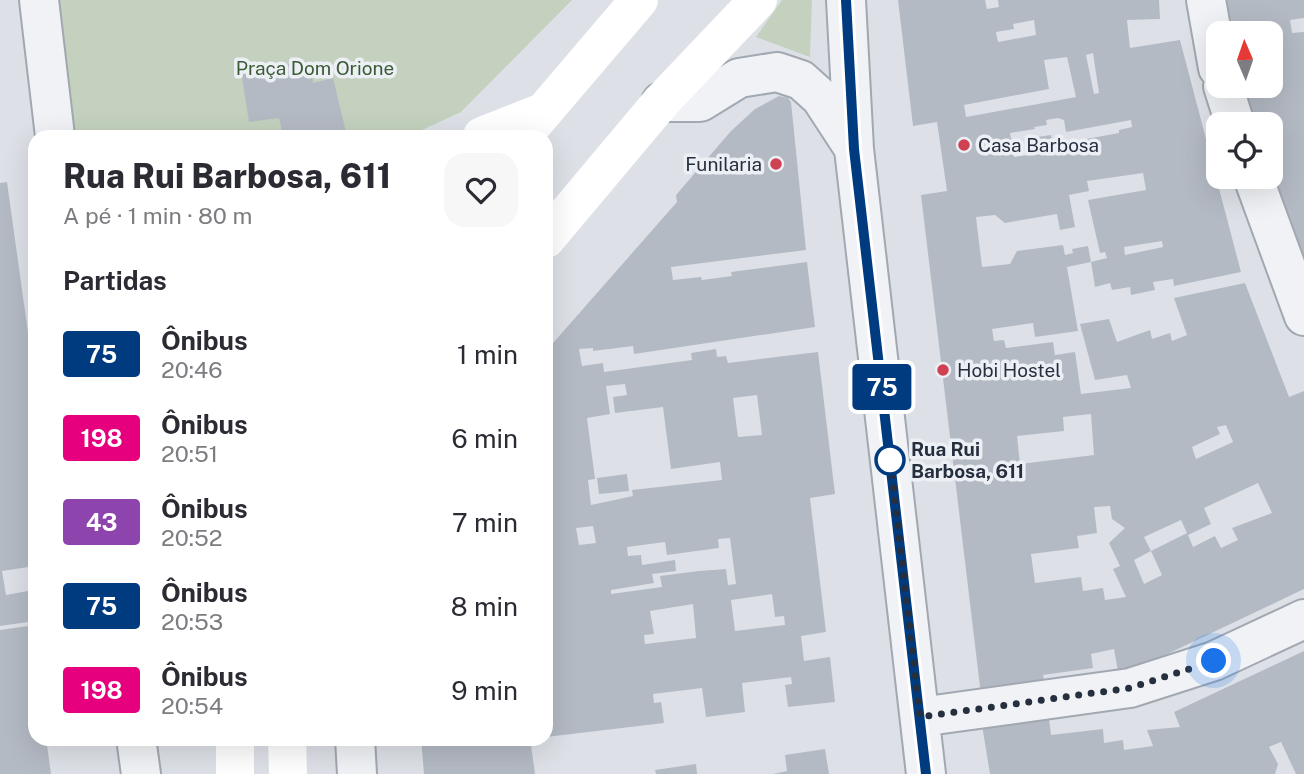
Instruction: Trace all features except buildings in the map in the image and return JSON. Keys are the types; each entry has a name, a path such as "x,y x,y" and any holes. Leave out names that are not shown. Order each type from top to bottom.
{"main road":[{"path":"508,130 533,124 639,0"},
{"path":"553,231 661,102 758,0"},
{"path":"235,746 235,774"},
{"path":"287,746 288,774"}],"street":[{"path":"39,0 54,130"},
{"path":"846,0 854,149 926,774"},
{"path":"1206,0 1210,21"},
{"path":"661,102 700,102 739,78 777,72 801,80 821,98 854,149"},
{"path":"1257,189 1304,316"},
{"path":"920,717 1130,688 1214,661 1304,619"},
{"path":"137,746 141,774"},
{"path":"355,746 357,774"}],"green space":[{"name":"Praça Dom Orione","path":"58,0 572,0 461,112 422,130 74,130"},
{"path":"782,0 812,0 810,57 756,37"}],"bus line":[{"name":"75","path":"846,0 854,149 926,774"}],"place":[{"name":"Casa Barbosa","path":"964,145"},
{"name":"Funilaria","path":"776,164"},
{"name":"Hobi Hostel","path":"943,370"},
{"name":"Rua Rui Barbosa, 611","path":"890,460"}],"route":[{"path":"890,460 889,449 920,717 1130,688 1214,661"}]}
